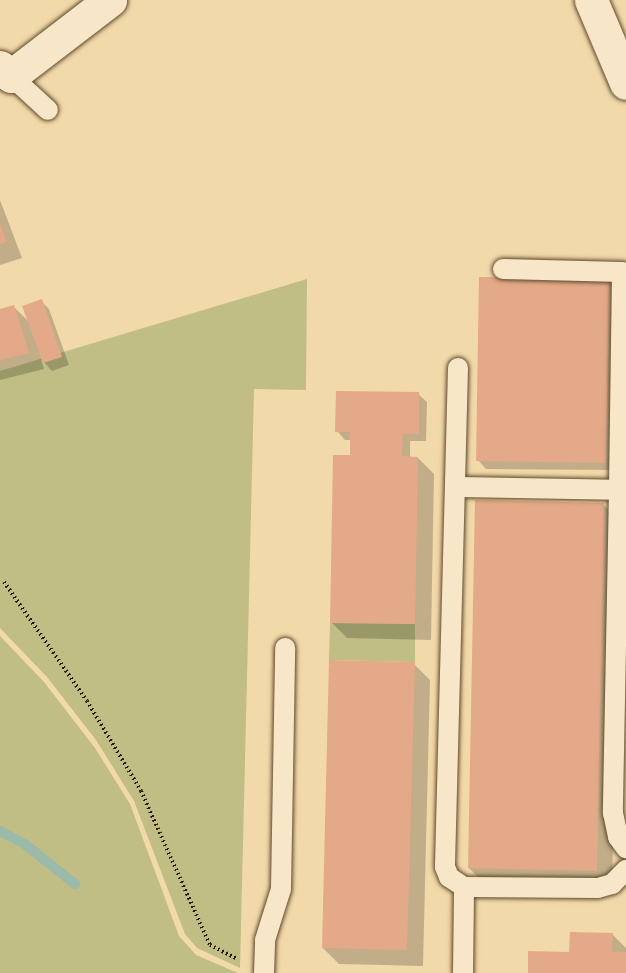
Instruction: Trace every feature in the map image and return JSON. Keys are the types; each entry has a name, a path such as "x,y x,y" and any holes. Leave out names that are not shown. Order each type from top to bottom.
{"street":[{"path":"5,71 110,0"},
{"path":"591,0 626,83"}],"lane":[{"path":"5,71 48,110"},
{"path":"503,269 622,272 623,415 619,490 621,689 614,824 626,848"},
{"path":"458,368 445,867 449,877 464,887 598,888 612,884 626,870"},
{"path":"455,487 619,490"},
{"path":"264,970 265,940 281,888 285,648"},
{"path":"463,973 464,887"}],"path":[{"path":"4,582 87,701 141,791 210,945 228,956 264,970"}],"shaded area":[{"path":"307,279 306,390 254,389 240,968 197,948 185,934 134,801 96,740 47,677 0,628 0,371"},
{"path":"330,623 415,624 415,662 329,660"},
{"path":"0,636 44,682 95,748 130,804 179,936 196,955 238,973 0,973"}],"building":[{"path":"0,224 7,242 0,244"},
{"path":"479,277 609,278 606,463 476,461"},
{"path":"42,299 62,357 43,363 22,306"},
{"path":"14,305 29,353 0,360 0,309"},
{"path":"336,391 419,392 419,434 403,434 402,456 418,457 415,624 330,623 333,455 350,455 350,432 335,432"},
{"path":"475,500 604,503 597,871 468,868"},
{"path":"329,660 415,662 407,950 322,948"},
{"path":"570,932 613,933 612,952 626,952 626,973 528,973 528,951 569,952"}],"waterway":[{"path":"0,831 26,845 75,884"}]}
